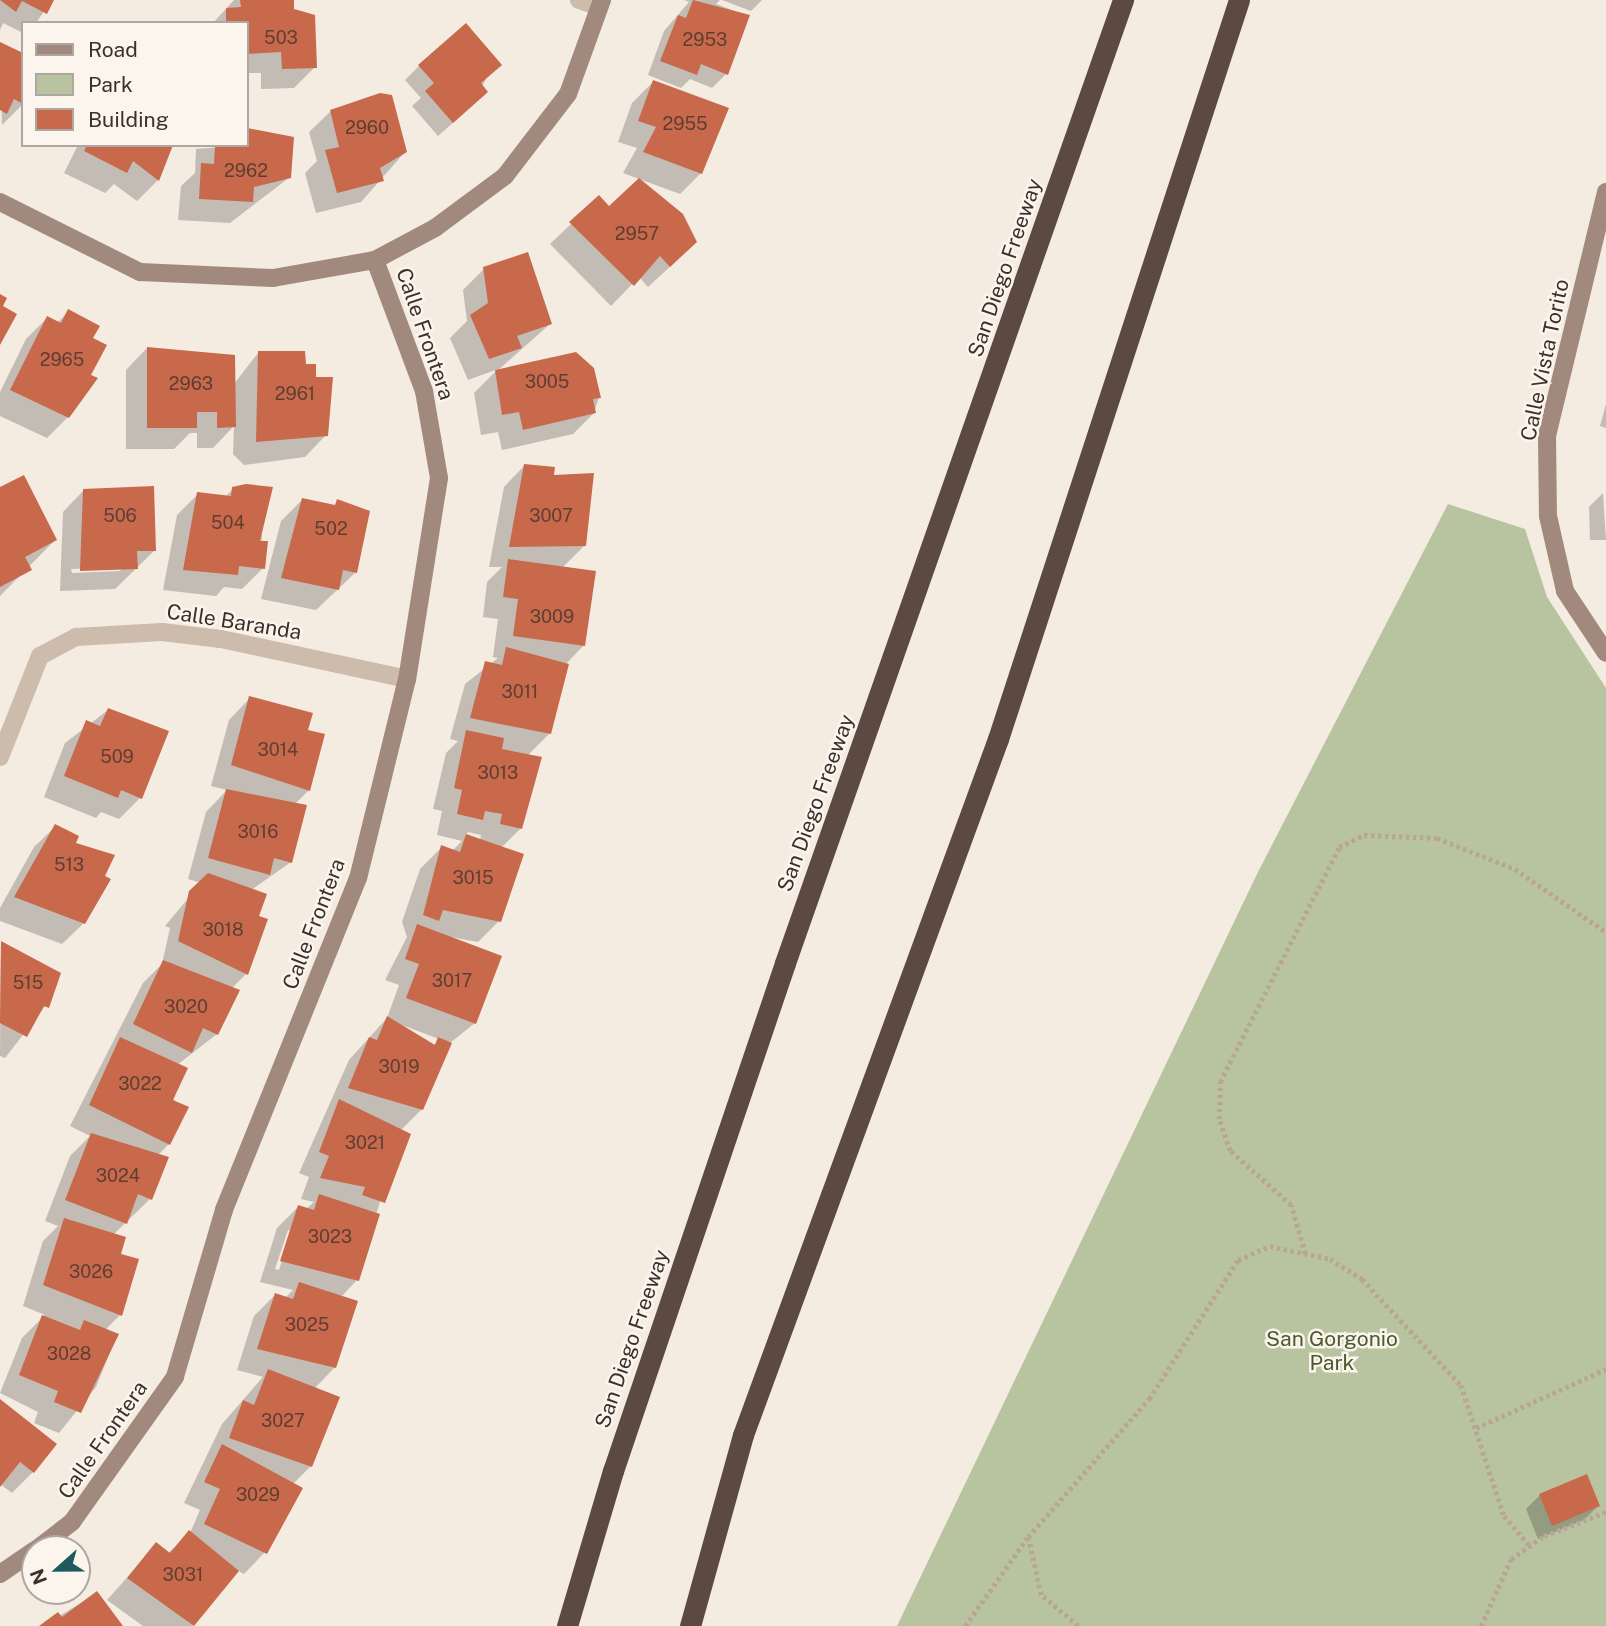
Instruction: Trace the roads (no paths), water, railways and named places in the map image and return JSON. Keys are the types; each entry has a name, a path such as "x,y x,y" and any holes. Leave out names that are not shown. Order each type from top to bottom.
{"highway":[{"name":"San Diego Freeway","path":"567,1626 613,1471 785,962 1123,0"},
{"path":"690,1626 743,1435 998,739 1239,0"}],"street":[{"path":"579,0 600,3"},
{"name":"Calle Frontera","path":"0,202 141,272 273,278 375,260 435,228 505,176 568,94 600,3"},
{"name":"Calle Vista Torito","path":"1606,192 1547,436 1548,516 1565,591 1606,653"},
{"name":"Calle Frontera","path":"55,1535 72,1522 175,1377 224,1210 358,878 407,679 439,478 424,391 375,260"},
{"name":"Calle Baranda","path":"0,757 40,656 76,637 162,632 221,639 407,679"},
{"name":"Calle Frontera","path":"0,1574 21,1560"}],"park label":[{"name":"San Gorgonio Park","path":"1332,1351"}]}
